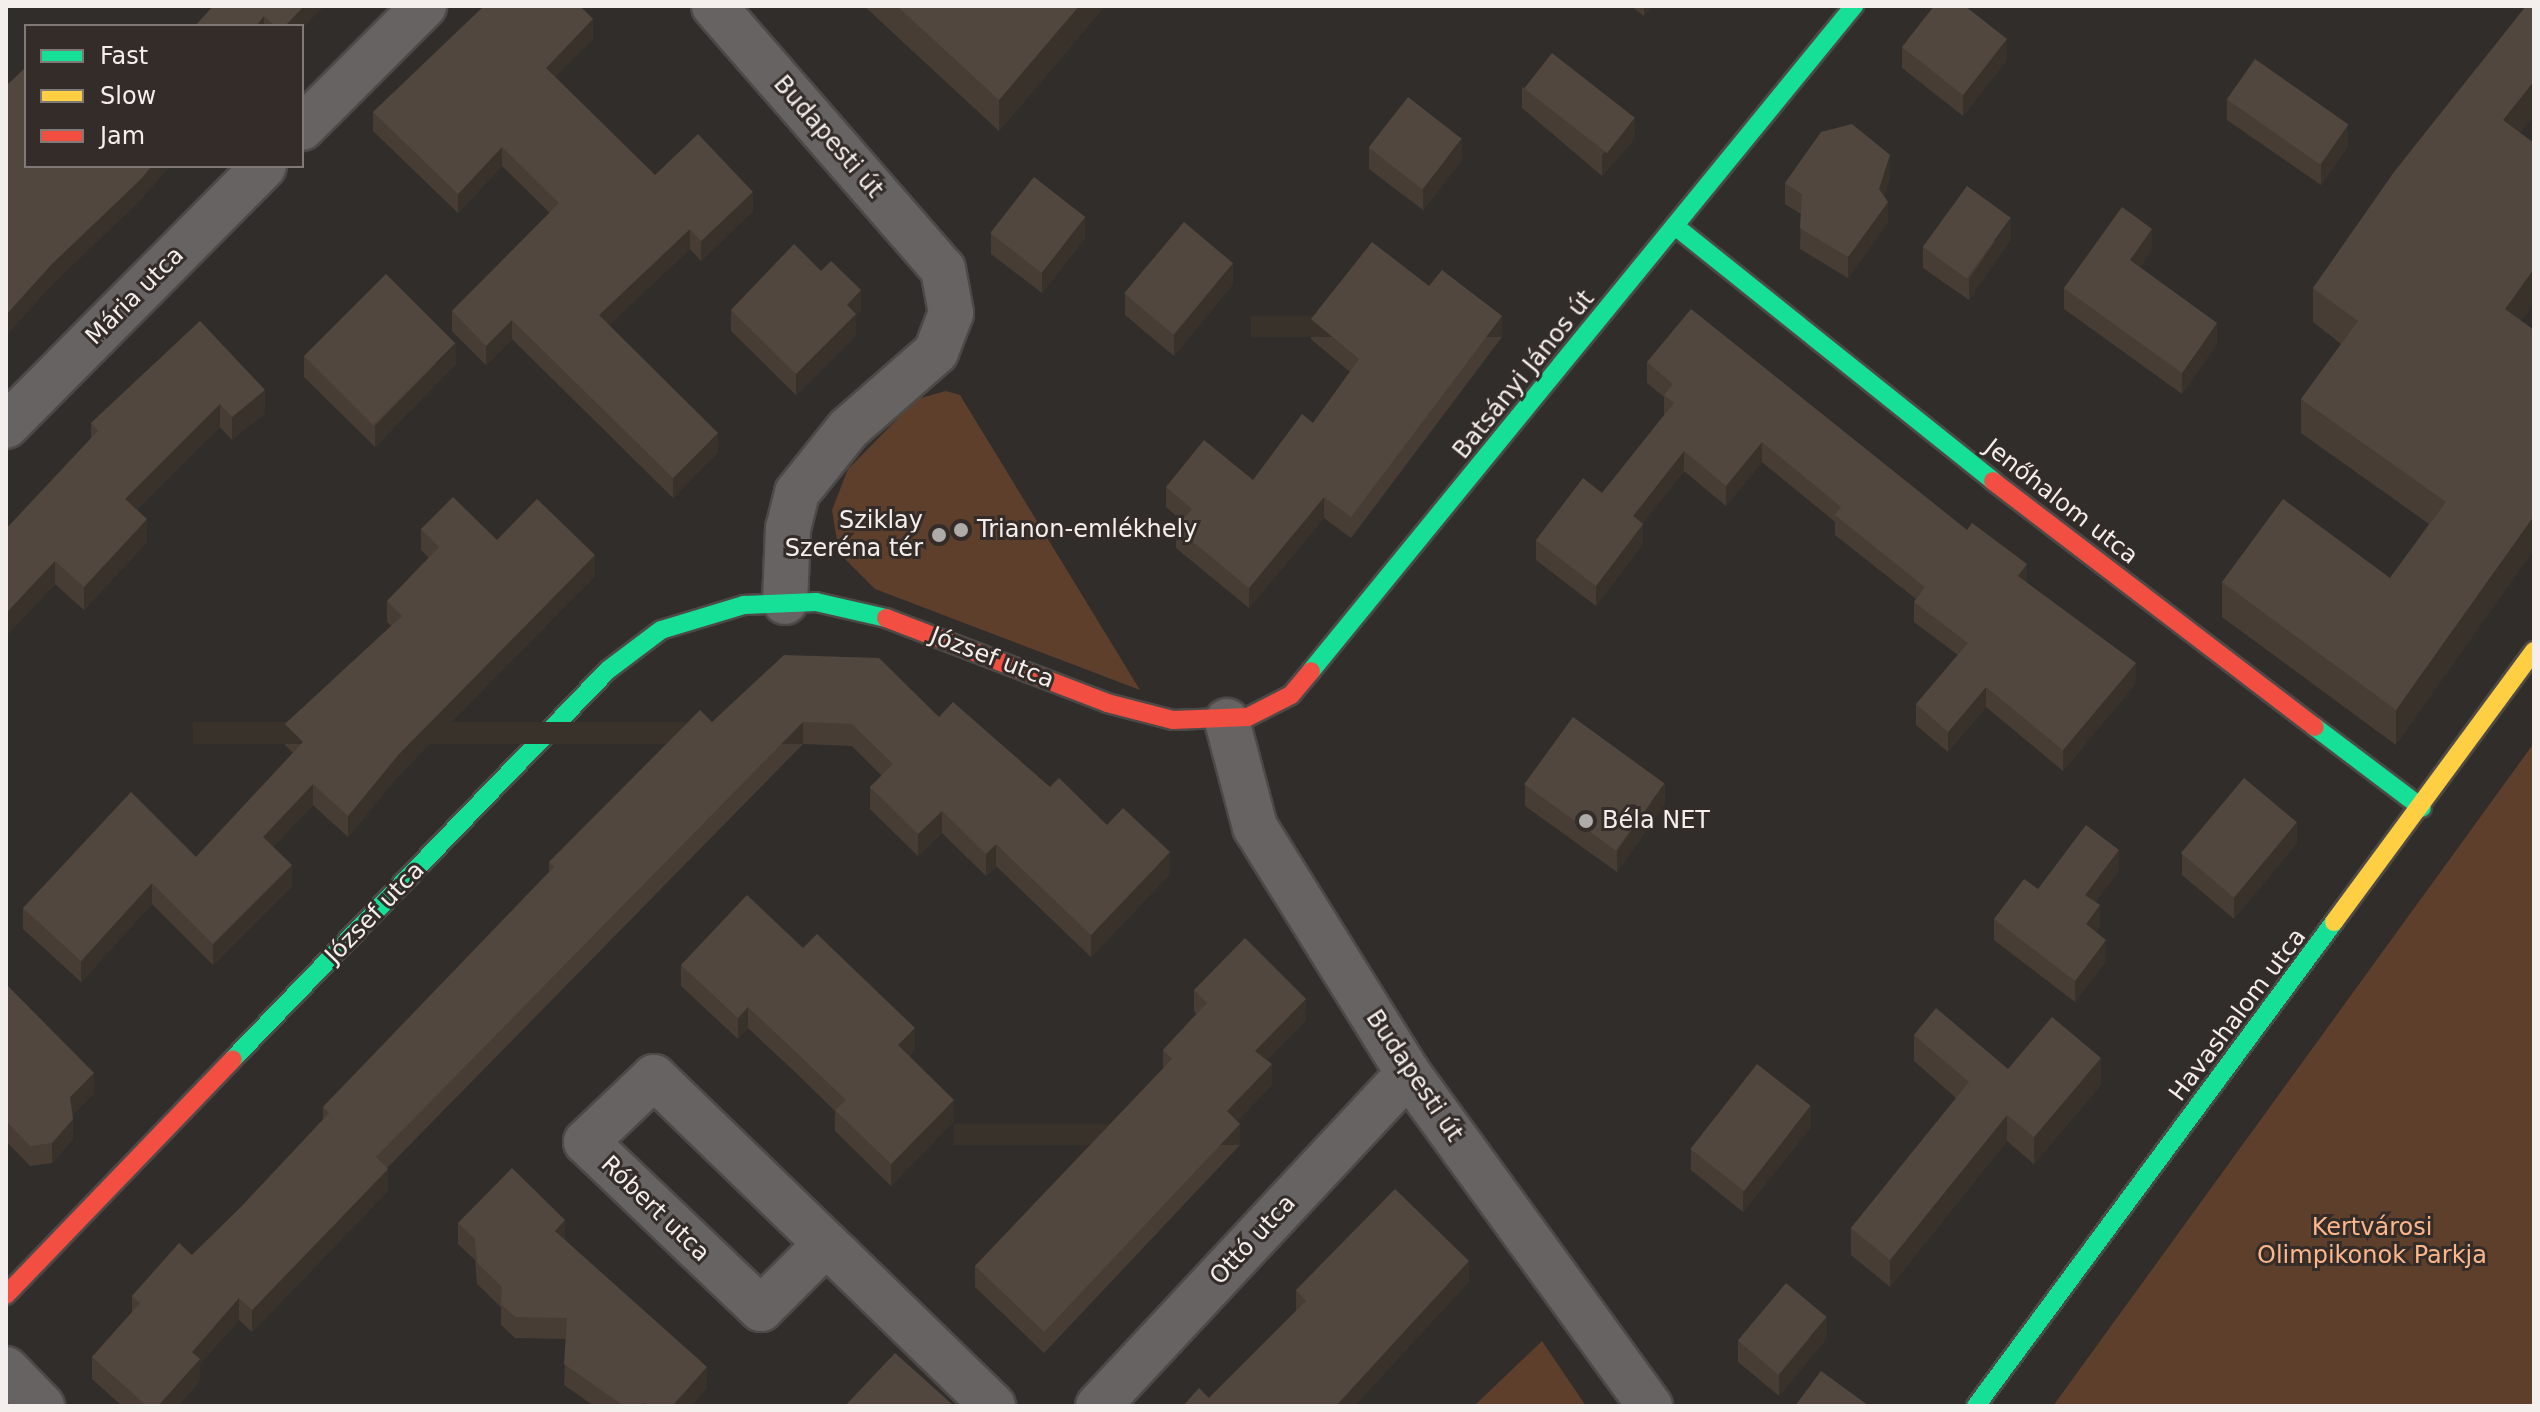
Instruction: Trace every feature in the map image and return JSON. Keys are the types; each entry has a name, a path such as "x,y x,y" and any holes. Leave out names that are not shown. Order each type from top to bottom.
{"street":[{"path":"304,126 424,6"},
{"name":"Budapesti út","path":"714,6 943,269 951,313 936,352 848,429 797,493 788,528 785,602"},
{"name":"Batsányi János út","path":"1212,722 1270,709 1308,679 1854,6"},
{"name":"Mária utca","path":"6,426 262,168"},
{"name":"Jenőhalom utca","path":"1675,226 2016,499 2422,808"},
{"name":"József utca","path":"6,1295 608,670 686,619 785,602 886,618 1107,703 1212,722"},
{"name":"Havashalom utca","path":"1976,1406 2422,808 2534,651"},
{"name":"Budapesti út","path":"1212,722 1255,827 1408,1073 1650,1406"},
{"name":"Ottó utca","path":"1098,1406 1408,1073"},
{"name":"Róbert utca","path":"826,1244 761,1309 586,1142 654,1077 993,1406"},
{"path":"6,1369 42,1406"}],"green space":[{"name":"Sziklay Szeréna tér","path":"946,391 960,395 1140,690 875,589 839,553 832,510 848,469 917,399"},
{"name":"Kertvárosi Olimpikonok Parkja","path":"2534,743 2534,1406 2053,1406"},
{"path":"1542,1341 1586,1406 1474,1406"}],"building":[{"path":"213,6 304,6 287,24 273,24 264,16 258,24 197,24"},
{"path":"484,6 580,6 593,19 546,68 655,175 698,134 753,192 701,241 690,229 599,315 718,433 673,478 512,320 486,346 452,311 559,203 502,147 458,194 373,112"},
{"path":"897,6 1079,6 999,100"},
{"path":"1934,6 1965,6 2007,39 1963,95 1902,47"},
{"path":"2526,6 2534,6 2534,81 2503,120 2534,143 2534,269 2505,309 2534,330 2534,516 2396,710 2222,582 2283,499 2390,578 2446,502 2301,399 2358,321 2313,288 2394,172"},
{"path":"1552,53 1635,118 1607,153 1524,88"},
{"path":"2255,59 2348,124 2320,165 2227,99"},
{"path":"24,69 24,168 150,168 52,264 6,315 6,86"},
{"path":"1408,97 1462,139 1422,189 1369,147"},
{"path":"1852,124 1890,155 1879,189 1888,202 1848,257 1800,228 1802,194 1785,183 1821,132"},
{"path":"1034,177 1085,217 1042,273 990,233"},
{"path":"1967,186 2011,218 1967,278 1923,247"},
{"path":"2122,207 2152,229 2130,260 2217,323 2182,373 2064,288"},
{"path":"1184,222 1233,263 1173,334 1124,293"},
{"path":"1372,242 1429,286 1442,270 1502,316 1351,517 1324,497 1249,588 1176,528 1192,509 1166,487 1204,440 1253,480 1302,414 1313,423 1359,359 1311,319"},
{"path":"794,244 821,271 831,261 861,290 847,305 856,314 796,374 731,310"},
{"path":"386,274 455,343 373,425 304,356"},
{"path":"1691,309 1967,530 1972,523 2027,564 2018,576 2136,663 2063,750 1986,687 1948,732 1916,704 1968,643 1914,602 1925,587 1835,515 1841,507 1762,442 1726,486 1684,451 1633,516 1643,524 1596,586 1536,540 1583,478 1602,493 1674,403 1664,395 1673,384 1647,362"},
{"path":"200,321 265,390 232,417 220,404 125,499 147,519 84,587 55,561 6,613 6,529 98,431 91,423"},
{"path":"453,497 497,540 537,499 595,555 399,754 348,816 313,784 263,837 292,865 213,944 152,883 81,961 23,908 131,792 196,857 303,742 285,724 402,616 387,601 439,547 421,529"},
{"path":"784,655 879,658 939,717 953,702 1050,787 1059,778 1107,825 1123,808 1170,852 1091,935 996,844 986,854 942,811 918,834 870,787 893,764 852,724 803,722 376,1157 388,1169 252,1310 239,1298 192,1352 200,1359 158,1406 147,1406 92,1357 140,1303 132,1296 179,1243 192,1255 242,1206 329,1113 323,1107 554,867 549,862 700,710 712,722"},
{"path":"1573,717 1664,783 1616,851 1524,784"},
{"path":"2244,778 2297,822 2234,897 2181,853"},
{"path":"2086,825 2119,850 2085,895 2100,905 2086,924 2106,940 2075,981 1994,919 2024,879 2038,889"},
{"path":"747,895 803,948 817,934 915,1028 898,1045 954,1100 891,1164 835,1110 846,1100 796,1052 748,1007 738,1018 681,965"},
{"path":"1245,938 1306,999 1255,1051 1272,1064 1227,1111 1240,1124 1044,1332 975,1266 1172,1059 1163,1050 1207,1003 1194,990"},
{"path":"6,984 94,1073 70,1097 73,1119 52,1143 30,1146 6,1121"},
{"path":"1936,1008 2008,1069 2052,1017 2101,1058 2034,1137 2007,1115 1890,1260 1851,1228 1969,1082 1914,1035"},
{"path":"1757,1064 1811,1106 1744,1191 1691,1149"},
{"path":"512,1168 565,1220 555,1231 707,1367 672,1406 648,1406 645,1403 624,1406 564,1364 567,1318 515,1317 501,1304 502,1287 477,1263 475,1239 458,1223"},
{"path":"1395,1189 1469,1261 1336,1406 1183,1406 1199,1388 1209,1398 1306,1301 1296,1290"},
{"path":"1786,1283 1827,1317 1778,1375 1738,1340"},
{"path":"895,1353 954,1406 845,1406"},
{"path":"1821,1371 1869,1406 1795,1406"}],"traffic: fast":[{"path":"1311,671 1854,6"},
{"path":"1675,226 1993,481"},
{"path":"233,1059 608,670 661,630 744,605 816,602 886,618"},
{"path":"2315,727 2422,808"},
{"path":"1976,1406 2334,922"}],"traffic: slow":[{"path":"2334,922 2534,651"}],"traffic: jam":[{"path":"1993,481 2315,727"},
{"path":"886,618 1107,703 1173,720 1248,717 1291,695 1311,671"},
{"path":"6,1295 233,1059"}],"place":[{"name":"Trianon-emlékhely","path":"961,530"},
{"name":"Sziklay Szeréna tér","path":"939,535"},
{"name":"Béla NET","path":"1586,821"}]}
